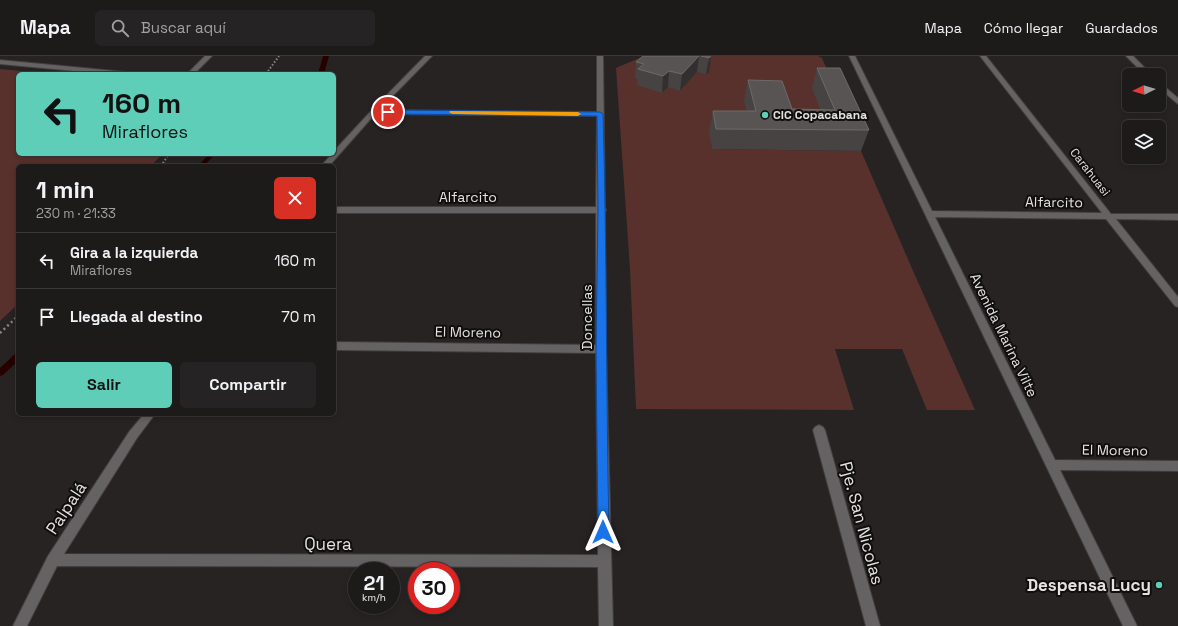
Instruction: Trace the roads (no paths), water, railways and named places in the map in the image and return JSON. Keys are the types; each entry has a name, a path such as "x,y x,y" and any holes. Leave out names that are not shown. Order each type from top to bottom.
{"street":[{"path":"192,72 209,56"},
{"path":"336,154 373,112 429,56"},
{"name":"Doncellas","path":"600,56 602,210 601,349 606,626"},
{"name":"Avenida Marina Vilte","path":"852,56 1130,626"},
{"name":"Carahuasi","path":"983,56 1178,304"},
{"path":"1129,56 1142,68"},
{"path":"0,62 105,72"},
{"path":"1166,91 1178,102"},
{"path":"373,112 600,114"},
{"path":"327,164 334,156"},
{"name":"Alfarcito","path":"336,210 602,210"},
{"name":"Alfarcito","path":"929,214 1178,217"},
{"name":"El Moreno","path":"336,346 601,349"},
{"name":"Palpalá","path":"20,626 53,560 133,435 148,416"},
{"name":"Pje. San Nicolas","path":"819,430 873,626"},
{"name":"El Moreno","path":"1052,465 1178,466"},
{"name":"Quera","path":"53,560 604,561"}],"waterway":[{"path":"322,72 326,56"},
{"path":"203,164 210,156"},
{"path":"0,373 16,358"}],"place":[{"name":"CIC Copacabana","path":"765,115"},
{"name":"Despensa Lucy","path":"1159,585"}]}
